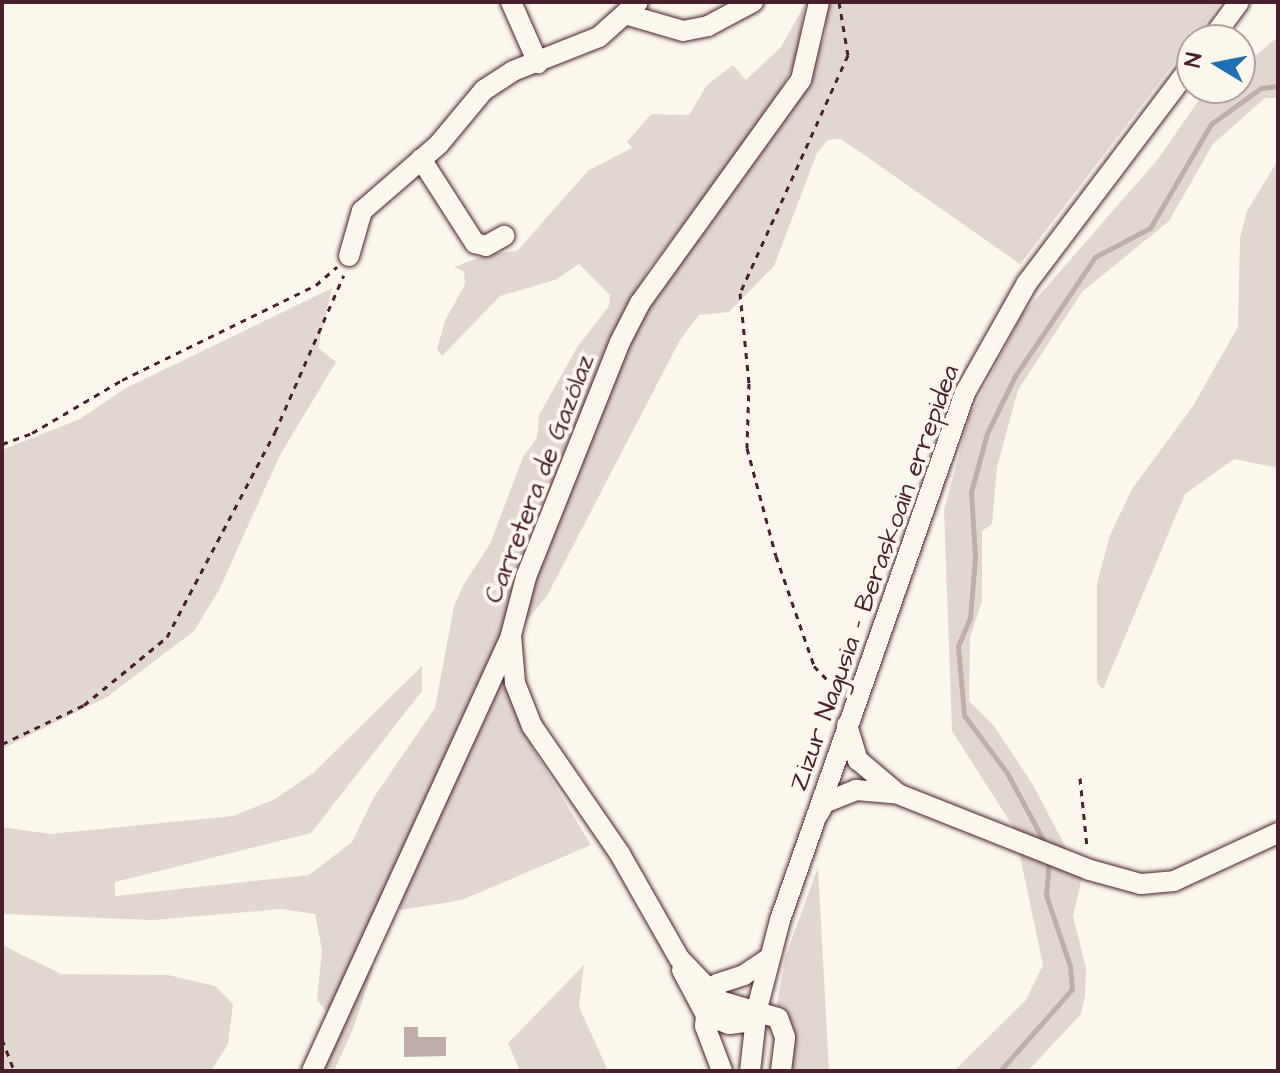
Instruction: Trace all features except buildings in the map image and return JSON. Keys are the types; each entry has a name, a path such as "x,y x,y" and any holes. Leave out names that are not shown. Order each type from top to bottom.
{"street":[{"path":"511,2 538,63"},
{"path":"349,256 362,211 421,159 491,84 599,37 633,8 683,31 708,26 753,2"},
{"name":"Carretera de Gazólaz","path":"679,958 630,871 532,726 515,683 511,635 526,577 620,342 648,291 781,113 801,80 817,31 819,2"},
{"path":"1223,24 1239,2"},
{"name":"Zizur Nagusia - Beraskoain errepidea","path":"750,1071 757,1009 769,958 812,825 943,451 980,365 1043,259 1176,86"},
{"path":"421,159 475,243 486,246 504,236"},
{"path":"312,1071 386,927 511,635"},
{"path":"850,716 858,760 898,794"},
{"path":"832,768 879,780"},
{"path":"812,825 824,803 847,793 873,789 898,794 1090,870 1159,884 1278,833"},
{"path":"679,958 720,1001 757,1009 783,1026 781,1071"},
{"path":"679,958 706,1015 729,1024 745,1022 757,1009"},
{"path":"722,1071 705,1026 711,994 717,984 744,975 769,958"}],"path":[{"path":"439,2 452,2"},
{"path":"839,2 848,55 740,293 749,383 747,448 776,556 814,666 850,716"},
{"path":"2,444 32,433 122,380 316,285 349,256"},
{"path":"2,744 84,705 167,637 275,432 349,256"},
{"path":"1080,778 1090,870"},
{"path":"2,1039 14,1071"}],"shaded area":[{"path":"827,2 1221,2 1204,24 1176,24 1176,61 1020,264 840,139 828,140 817,153 774,266 729,312 699,315 680,340 547,596 523,625 531,593 632,331 784,122 825,36"},
{"path":"804,6 797,60 762,122 648,270 609,342 519,571 500,644 328,1013 317,1000 322,950 315,914 282,909 153,920 2,914 2,827 50,834 233,816 275,799 313,773 422,666 422,691 311,833 115,882 115,896 309,875 352,842 374,797 435,708 454,606 490,544 523,457 537,438 539,415 578,346 609,306 610,295 579,264 555,280 500,296 442,356 437,349 445,321 465,284 464,272 454,267 489,254 517,251 589,170 632,148 627,142 651,114 689,115 707,85 733,65 746,80 781,47"},
{"path":"1278,37 1278,98 1265,98 1213,144 1169,221 1082,292 1018,390 997,467 992,524 982,531 982,601 970,638 969,701 994,726 1033,785 1082,878 1073,916 1086,968 1085,996 1081,1014 1028,1071 954,1071 1026,1000 1043,965 1014,828 952,731 944,510 969,417 1022,315 1158,159 1196,104 1256,104 1256,55"},
{"path":"1278,160 1278,468 1234,459 1185,494 1103,689 1097,683 1097,583 1110,535 1132,489 1193,406 1238,327 1240,238 1247,211"},
{"path":"332,288 318,348 336,362 280,455 219,590 194,631 107,697 2,749 2,450 80,419 124,389"},
{"path":"502,671 521,729 591,845 462,900 401,910 395,901"},
{"path":"818,867 829,1071 792,1071 794,1028 777,1004 785,958"},
{"path":"2,945 61,974 168,975 215,986 233,1004 228,1044 211,1071 2,1071"},
{"path":"369,958 373,969 353,1029 334,1071 318,1071"},
{"path":"584,965 579,1007 608,1071 520,1071 508,1043"},
{"path":"404,1027 418,1027 418,1037 446,1037 446,1056 404,1057"}],"waterway":[{"path":"1048,849 1007,773 964,715 958,646 970,618 975,557 971,492 987,433 1015,376 1095,257 1150,228 1211,124 1261,88 1278,86"},
{"path":"1000,1071 1072,989 1070,966 1046,895 1049,858"}]}
